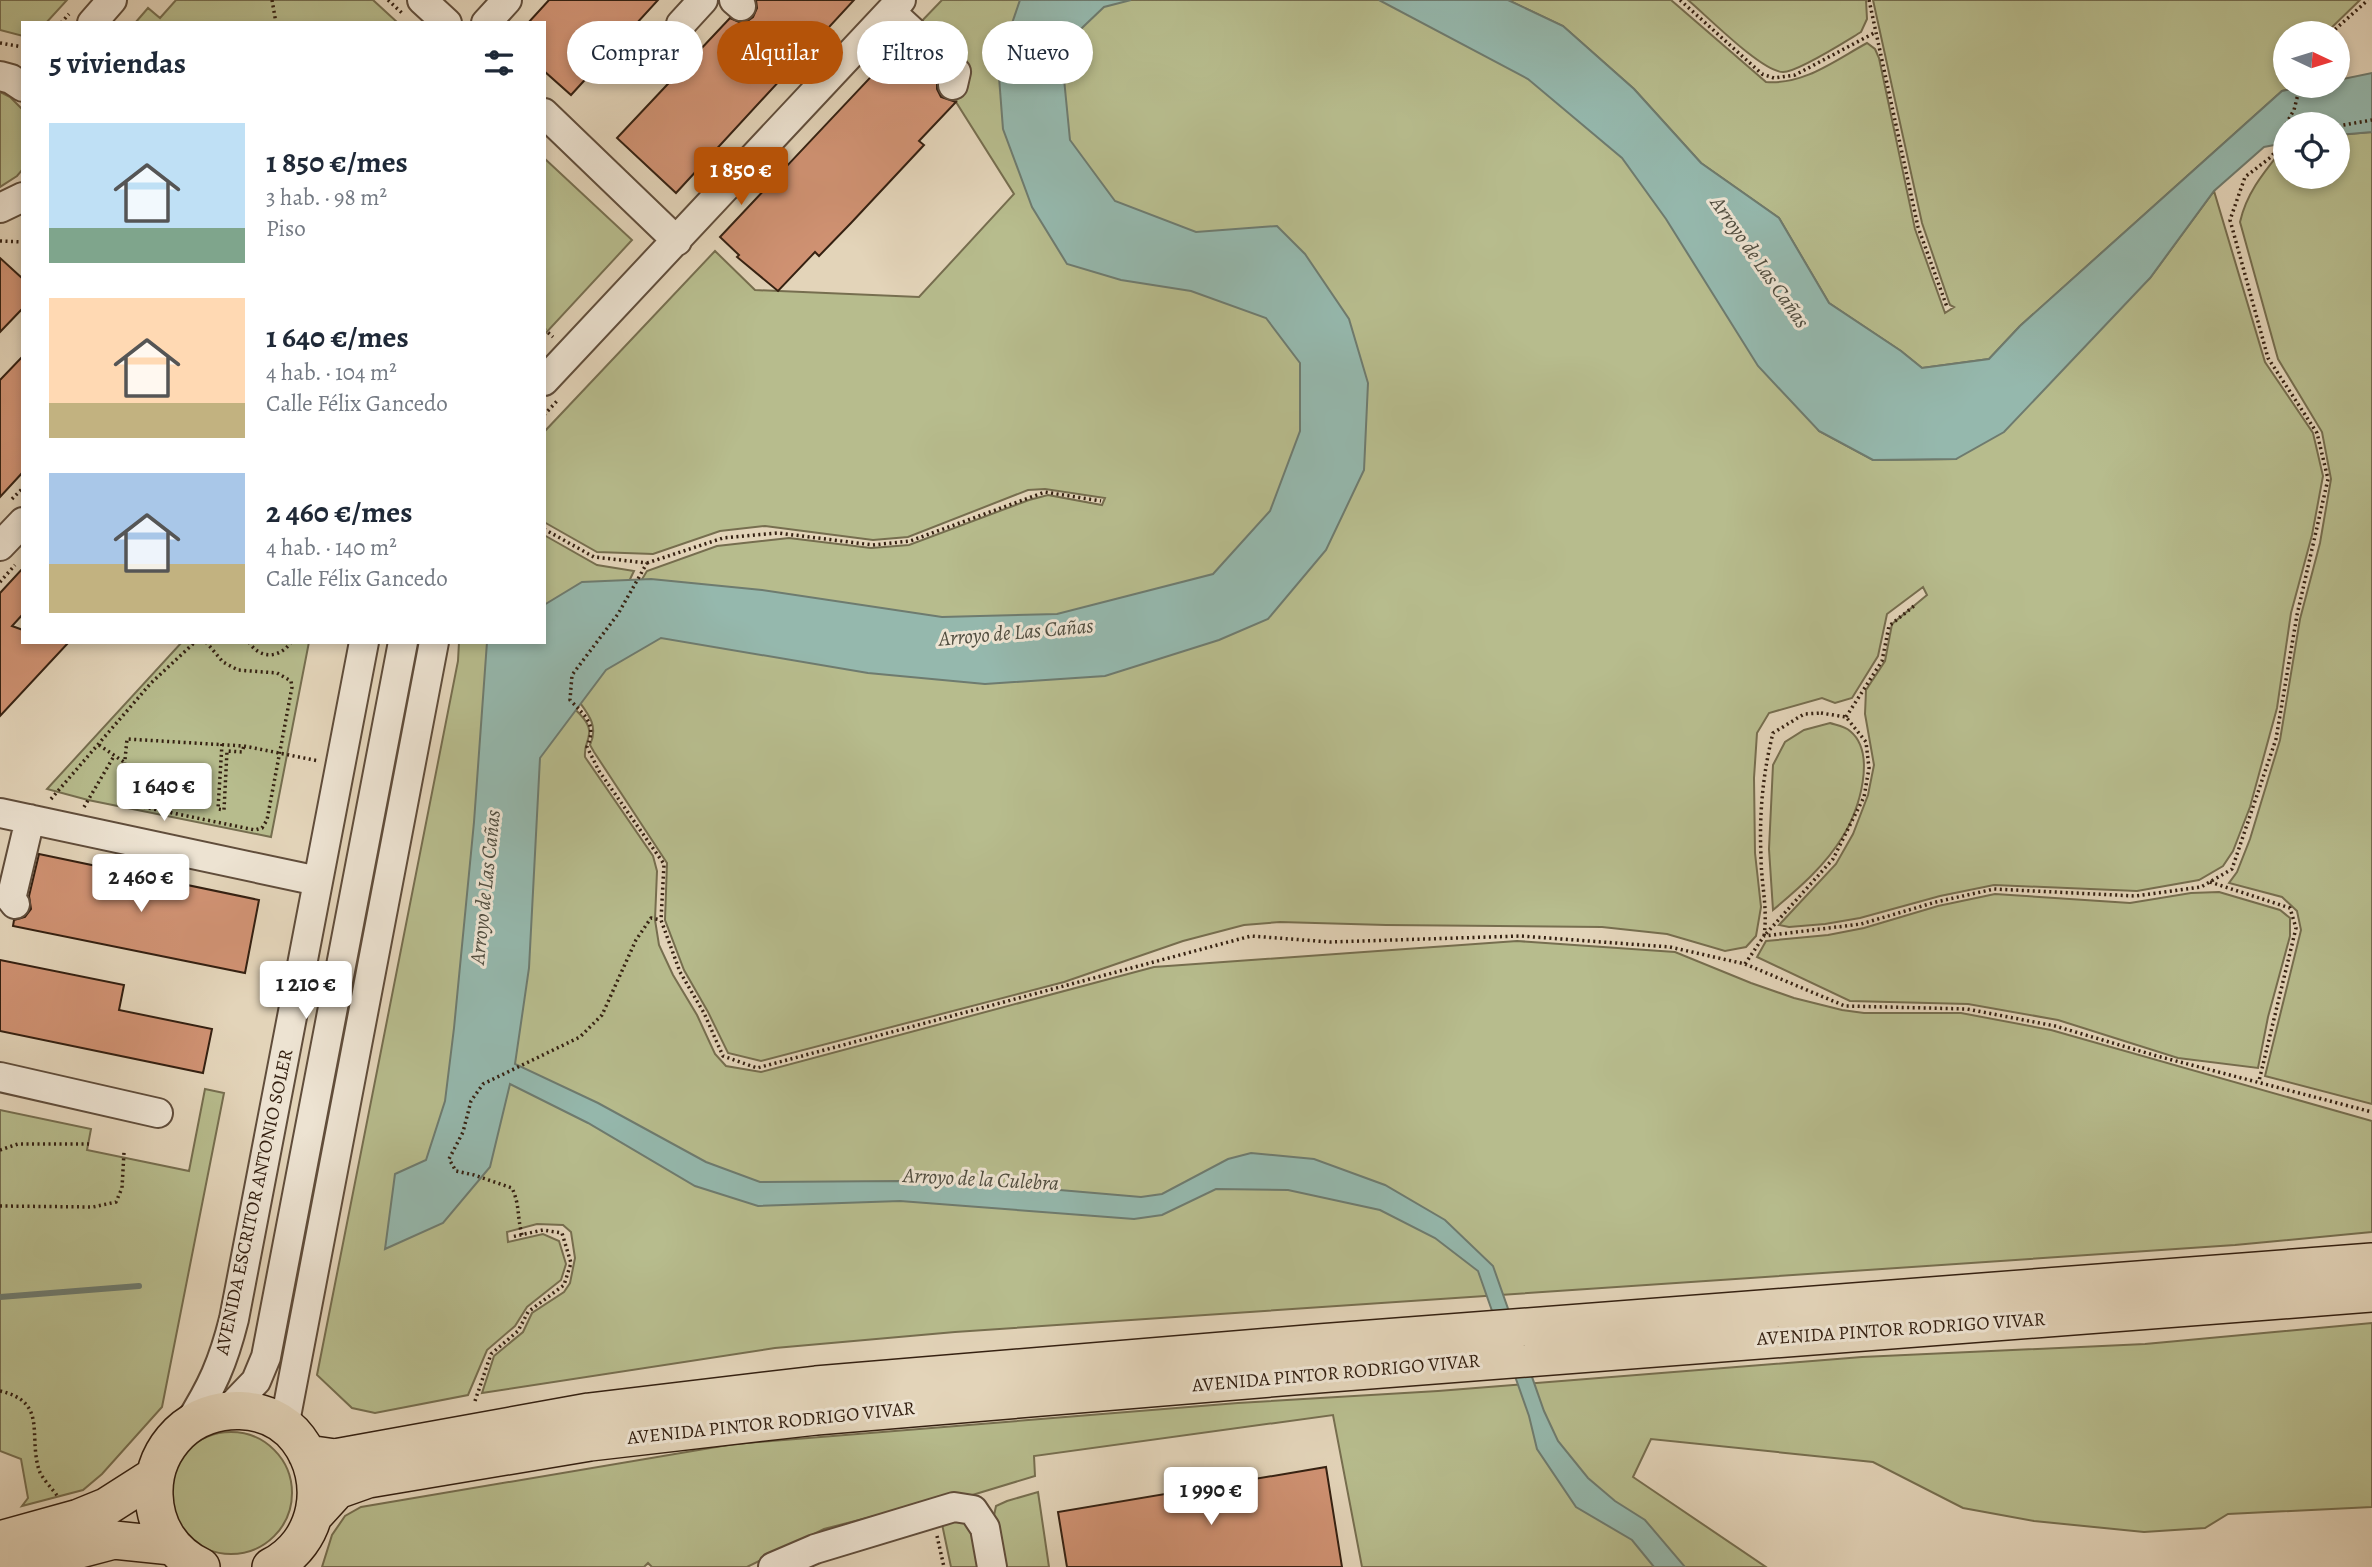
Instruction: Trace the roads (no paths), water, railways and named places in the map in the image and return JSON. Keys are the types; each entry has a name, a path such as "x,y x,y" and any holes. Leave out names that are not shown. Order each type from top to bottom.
{"main road":[{"name":"AVENIDA PINTOR RODRIGO VIVAR","path":"228,1410 247,1411 274,1420 295,1441 335,1458 589,1412 816,1385 1319,1343 2372,1262"},
{"name":"AVENIDA PINTOR RODRIGO VIVAR","path":"271,1567 307,1539 337,1490 368,1479 590,1442 803,1417 1330,1373 2372,1293"},
{"path":"182,1558 161,1528 155,1508 153,1477 170,1442 188,1425 209,1414 228,1410"},
{"path":"295,1441 317,1485 307,1539"},
{"path":"0,1540 79,1518 106,1507 153,1477"},
{"path":"12,1567 114,1540 182,1558"}],"street":[{"path":"94,21 112,0"},
{"path":"422,0 445,21"},
{"path":"488,21 507,0"},
{"path":"684,21 703,0"},
{"path":"546,379 897,4 956,72 953,85"},
{"path":"0,76 21,86"},
{"path":"546,115 677,242"},
{"path":"0,209 21,198"},
{"path":"0,209 21,217"},
{"path":"0,546 21,524"},
{"name":"AVENIDA ESCRITOR ANTONIO SOLER","path":"188,1425 213,1385 234,1319 364,644"},
{"name":"AVENIDA ESCRITOR ANTONIO SOLER","path":"228,1410 256,1381 266,1357 403,644"},
{"path":"295,1441 434,644"},
{"path":"0,813 318,881"},
{"path":"15,904 11,899 32,820"},
{"path":"0,1077 159,1112"},
{"path":"773,1567 815,1549 954,1507 973,1510 985,1528 992,1567"}],"water":[{"path":"1020,0 1131,0 1104,7 1089,21 1013,21"},
{"path":"1379,0 1508,0 1563,26 1634,89 1701,163 1779,218 1829,303 1922,368 1989,359 2020,326 2274,98 2350,98 2350,78 2372,73 2372,132 2350,134 2350,112 2273,112 2273,145 2264,147 2214,191 2150,278 2004,432 1956,459 1873,460 1819,431 1758,366 1666,219 1622,158 1528,79"},
{"path":"1000,84 1065,84 1070,140 1115,201 1196,232 1277,226 1305,254 1349,319 1368,383 1364,470 1326,550 1268,619 1219,640 1105,676 985,684 868,673 661,638 606,670 540,758 529,968 515,1064 598,1103 706,1162 760,1182 900,1181 1000,1185 1141,1197 1162,1194 1228,1159 1251,1153 1314,1159 1385,1185 1445,1220 1493,1266 1544,1411 1558,1441 1588,1478 1615,1501 1645,1520 1685,1567 1654,1567 1632,1540 1576,1507 1537,1449 1529,1416 1478,1271 1435,1238 1380,1210 1288,1190 1216,1189 1162,1215 1134,1219 900,1201 758,1206 695,1186 588,1123 510,1084 490,1167 443,1223 385,1249 395,1174 426,1160 445,1101 474,822 487,644 546,644 546,604 582,582 651,579 762,590 942,617 1057,614 1213,574 1270,511 1300,431 1300,363 1266,318 1191,291 1121,280 1067,264 1032,207 1003,129"}],"waterway":[{"name":"Arroyo de Las Cañas","path":"0,1297 139,1286"}],"water label":[{"name":"Arroyo de la Culebra","path":"981,1179"}]}
